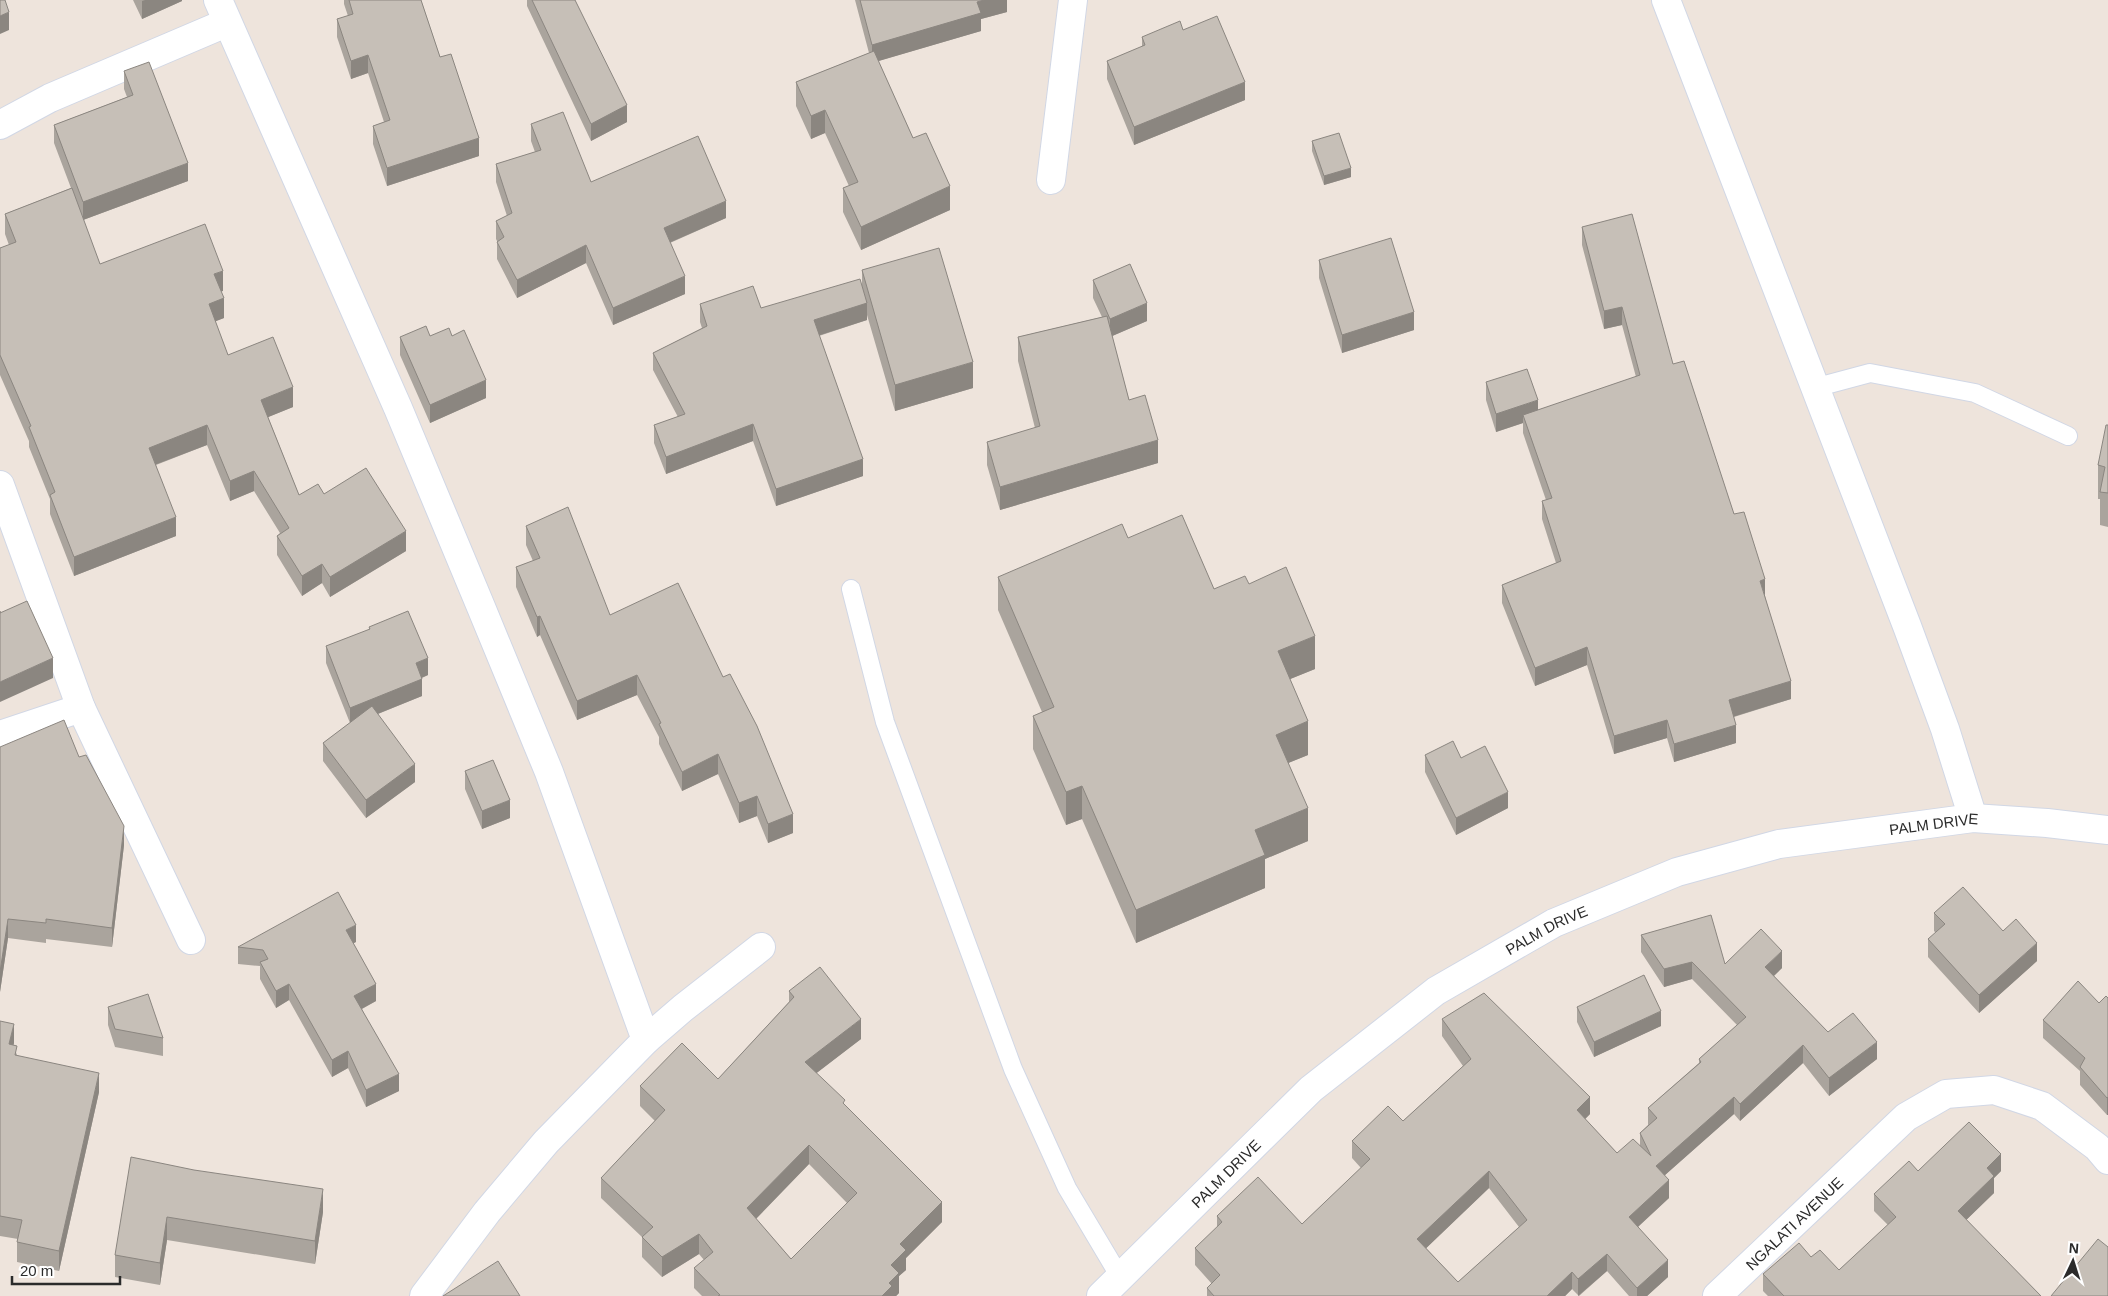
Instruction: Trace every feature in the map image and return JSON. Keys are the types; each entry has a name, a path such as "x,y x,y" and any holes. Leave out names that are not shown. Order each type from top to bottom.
{"street":[{"path":"1051,180 1073,0"},
{"path":"1666,0 1814,388 1908,626 1945,729 1973,818"},
{"path":"0,125 222,11 398,408 481,606 549,772 646,1040"},
{"path":"0,485 81,708 191,940"},
{"path":"0,735 81,708"},
{"name":"PALM DRIVE","path":"1110,1287 1311,1089 1436,991 1554,923 1677,872 1779,844 1973,818 2047,823 2108,830"},
{"path":"424,1296 487,1212 546,1142 646,1040 761,947"},
{"name":"NGALATI AVENUE","path":"1717,1296 1870,1149 1906,1117 1946,1094 1994,1090 2042,1106 2097,1147 2108,1160"}],"lane":[{"path":"1814,388 1870,373 1975,393 2068,436"},
{"path":"851,589 885,722 1013,1069 1110,1287"}],"building":[{"path":"0,0 5,0 9,12 0,16"},
{"path":"349,0 421,0 440,57 451,54 479,138 387,168 373,126 390,120 368,55 351,61 337,19 353,14"},
{"path":"532,0 575,0 627,105 591,124"},
{"path":"860,0 984,0 977,2 981,13 872,45"},
{"path":"1217,16 1245,82 1134,127 1107,61 1145,45 1142,37 1180,21 1183,30"},
{"path":"874,51 913,138 926,133 950,186 861,227 843,188 858,182 825,110 811,116 796,82"},
{"path":"149,62 188,163 83,202 54,125 133,95 124,71"},
{"path":"563,112 591,182 698,136 726,201 664,228 685,276 613,308 586,245 517,280 497,242 504,237 496,221 512,213 496,164 541,150 531,124"},
{"path":"1339,133 1351,168 1324,176 1312,141"},
{"path":"72,188 100,264 205,224 223,271 214,274 224,298 209,304 228,355 273,337 293,387 261,400 299,495 318,484 324,494 366,468 406,531 330,577 322,564 302,576 277,536 289,528 254,471 230,481 207,425 149,448 176,517 74,557 50,495 55,492 29,427 31,426 0,355 0,248 16,242 5,214"},
{"path":"1632,214 1673,364 1684,361 1734,514 1744,512 1765,579 1760,581 1791,681 1729,700 1736,725 1674,744 1667,720 1614,736 1587,647 1535,668 1502,585 1561,561 1542,501 1552,498 1523,415 1640,375 1622,307 1604,311 1582,227"},
{"path":"1391,238 1414,312 1342,335 1319,260"},
{"path":"939,248 973,362 895,385 862,270"},
{"path":"1130,264 1147,303 1110,319 1093,280"},
{"path":"860,279 867,303 814,320 863,459 776,489 753,424 666,457 654,425 685,414 653,353 707,326 700,304 753,286 761,308"},
{"path":"1107,316 1129,400 1145,395 1158,440 1000,487 987,442 1040,426 1018,337"},
{"path":"426,326 430,336 449,328 452,336 464,330 486,380 430,405 400,337"},
{"path":"1527,369 1538,400 1496,414 1486,382"},
{"path":"2106,425 2108,425 2108,493 2100,492 2105,467 2098,465"},
{"path":"568,507 610,615 678,583 723,677 730,674 757,726 793,814 768,824 757,796 739,803 718,754 682,772 659,724 661,723 637,675 577,701 540,616 537,617 516,567 540,558 526,526"},
{"path":"1182,515 1214,589 1245,576 1249,584 1286,567 1315,636 1278,651 1308,721 1276,735 1308,808 1255,830 1265,855 1136,910 1082,786 1066,792 1033,716 1054,707 998,577 1122,524 1128,538"},
{"path":"27,601 53,658 0,682 0,613"},
{"path":"408,611 428,658 416,663 422,679 350,708 326,646 370,629 369,627"},
{"path":"372,706 415,764 366,800 323,743"},
{"path":"64,720 79,757 86,755 124,826 112,928 46,919 46,923 8,919 0,972 0,747"},
{"path":"1453,741 1461,758 1485,746 1508,792 1456,818 1425,755"},
{"path":"493,760 510,800 482,811 465,771"},
{"path":"1963,887 2003,931 2016,919 2037,943 1979,995 1928,939 1945,924 1934,913"},
{"path":"338,892 356,925 346,930 376,984 354,996 399,1074 366,1090 348,1051 332,1060 289,984 276,991 260,962 268,959 263,950 238,947"},
{"path":"1711,915 1725,964 1761,929 1782,951 1765,967 1828,1032 1853,1013 1877,1042 1829,1078 1803,1045 1740,1104 1734,1097 1656,1166 1669,1180 1629,1217 1668,1260 1637,1288 1607,1254 1578,1279 1572,1272 1547,1296 1214,1296 1207,1288 1220,1275 1195,1248 1222,1222 1217,1216 1258,1177 1302,1224 1370,1159 1352,1141 1388,1106 1403,1121 1471,1059 1442,1019 1484,993 1590,1097 1577,1110 1617,1153 1633,1139 1651,1156 1640,1133 1657,1118 1648,1108 1701,1062 1699,1059 1746,1017 1692,962 1664,969 1641,935","holes":["1489,1171 1527,1220 1458,1282 1417,1239"]},
{"path":"820,967 861,1019 805,1062 845,1100 843,1103 942,1202 900,1244 906,1250 891,1265 899,1273 889,1283 892,1286 882,1296 718,1296 720,1295 694,1268 713,1252 699,1234 662,1257 642,1237 653,1227 601,1178 665,1110 640,1086 682,1043 718,1079 794,997 789,991","holes":["809,1145 857,1193 791,1259 747,1208"]},
{"path":"1644,975 1661,1011 1594,1042 1577,1007"},
{"path":"2078,981 2099,1003 2106,996 2108,998 2107,1098 2080,1067 2085,1058 2043,1020"},
{"path":"148,994 163,1038 115,1029 108,1007"},
{"path":"0,1021 14,1024 9,1044 17,1046 15,1055 99,1073 59,1251 17,1242 22,1220 0,1216"},
{"path":"1969,1122 2001,1154 1987,1168 1994,1176 1958,1211 2041,1296 1784,1296 1763,1274 1799,1243 1811,1257 1820,1250 1839,1270 1896,1217 1874,1194 1909,1161 1918,1171"},
{"path":"131,1157 194,1170 323,1189 315,1241 167,1217 160,1263 115,1255"},
{"path":"2098,1239 2108,1247 2108,1296 2051,1296"},
{"path":"498,1261 520,1296 443,1296"}]}
